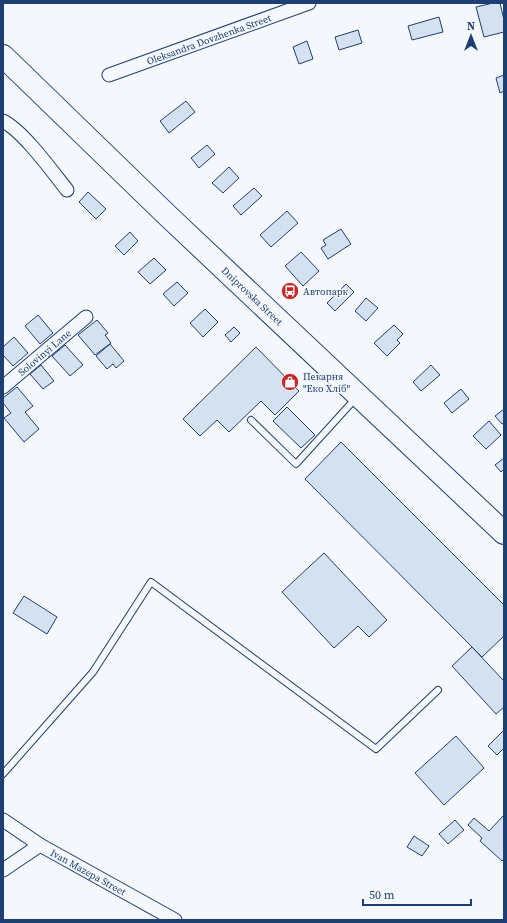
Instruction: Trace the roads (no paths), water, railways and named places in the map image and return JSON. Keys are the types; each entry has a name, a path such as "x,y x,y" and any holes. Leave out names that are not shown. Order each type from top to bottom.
{"highway":[{"name":"Dniprovska Street","path":"3,56 168,216 504,533"}],"street":[{"name":"Oleksandra Dovzhenka Street","path":"109,75 309,3"},
{"path":"3,121 10,125 29,144 66,190"},
{"name":"Solovinyi Lane","path":"3,388 86,317"},
{"name":"Ivan Mazepa Street","path":"3,820 40,845 175,920"},
{"path":"3,870 40,845"}],"lane":[{"path":"251,420 296,464 358,396"},
{"path":"3,774 93,672 151,582 376,749 438,690"}],"place":[{"name":"Автопарк","path":"290,291"},
{"name":"Пекарня \"Еко Хліб\"","path":"290,382"}]}
